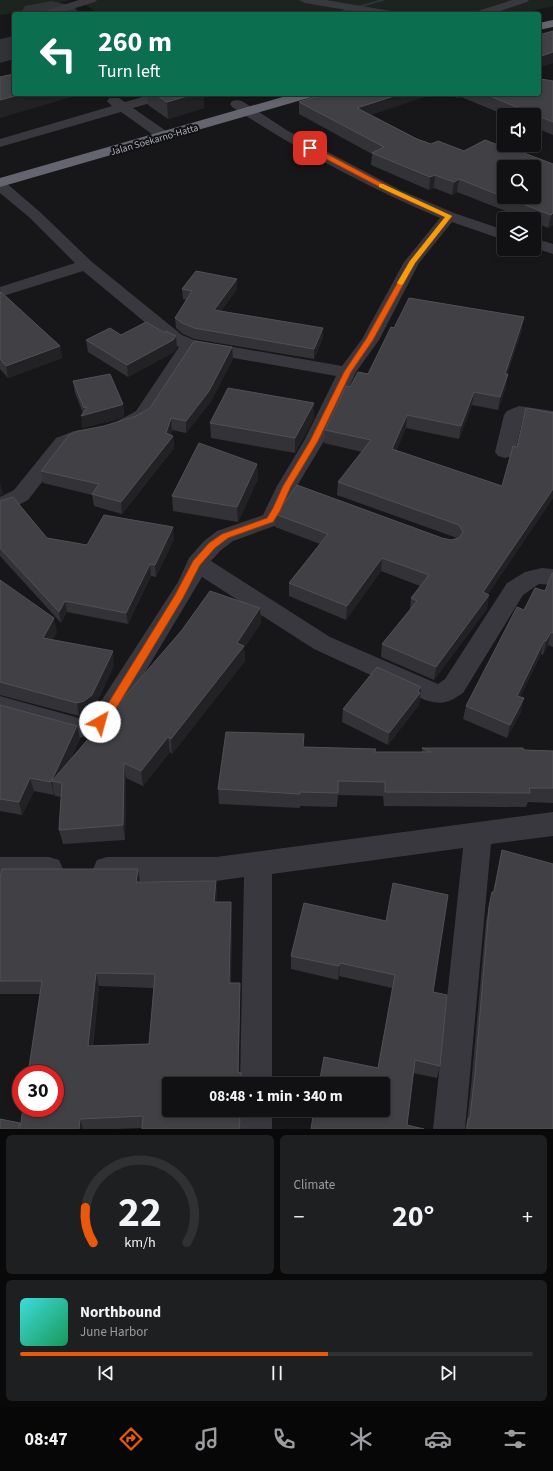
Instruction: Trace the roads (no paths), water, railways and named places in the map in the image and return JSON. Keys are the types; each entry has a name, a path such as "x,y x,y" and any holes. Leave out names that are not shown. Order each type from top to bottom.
{"highway":[{"path":"541,15 553,12"},
{"path":"541,26 553,23"},
{"name":"Jalan Soekarno-Hatta","path":"243,108 268,96"},
{"name":"Jalan Soekarno-Hatta","path":"0,171 159,132 243,108 298,96"},
{"name":"Jalan Soekarno-Hatta","path":"0,184 159,132"}],"street":[{"path":"51,12 91,0"},
{"path":"305,0 380,12"},
{"path":"334,4 350,0"},
{"path":"485,12 523,0"},
{"path":"107,96 159,132"},
{"path":"0,143 160,96"},
{"path":"243,108 283,134 395,193 449,216 497,233"},
{"path":"66,137 109,123 112,119 104,112"},
{"path":"0,184 40,220 86,265 176,339 189,345 347,372"},
{"path":"0,706 79,728 88,728 100,722 108,712 183,590 197,563 212,546 225,536 270,520 294,489 314,441 347,372 370,340 412,262 449,216"},
{"path":"541,246 553,249"},
{"path":"0,292 86,265"},
{"path":"0,506 21,495 64,442 69,438 104,431 130,423 143,415 189,345"},
{"path":"505,452 514,415 519,412 553,416"},
{"path":"197,563 322,643 434,693 442,694 454,686 515,589 526,580 536,576 547,575 553,577"},
{"path":"0,868 216,869 553,824"},
{"path":"449,1129 478,835"},
{"path":"256,1077 258,864"},
{"path":"256,1117 256,1129"}],"waterway":[{"path":"339,12 384,0"}]}
